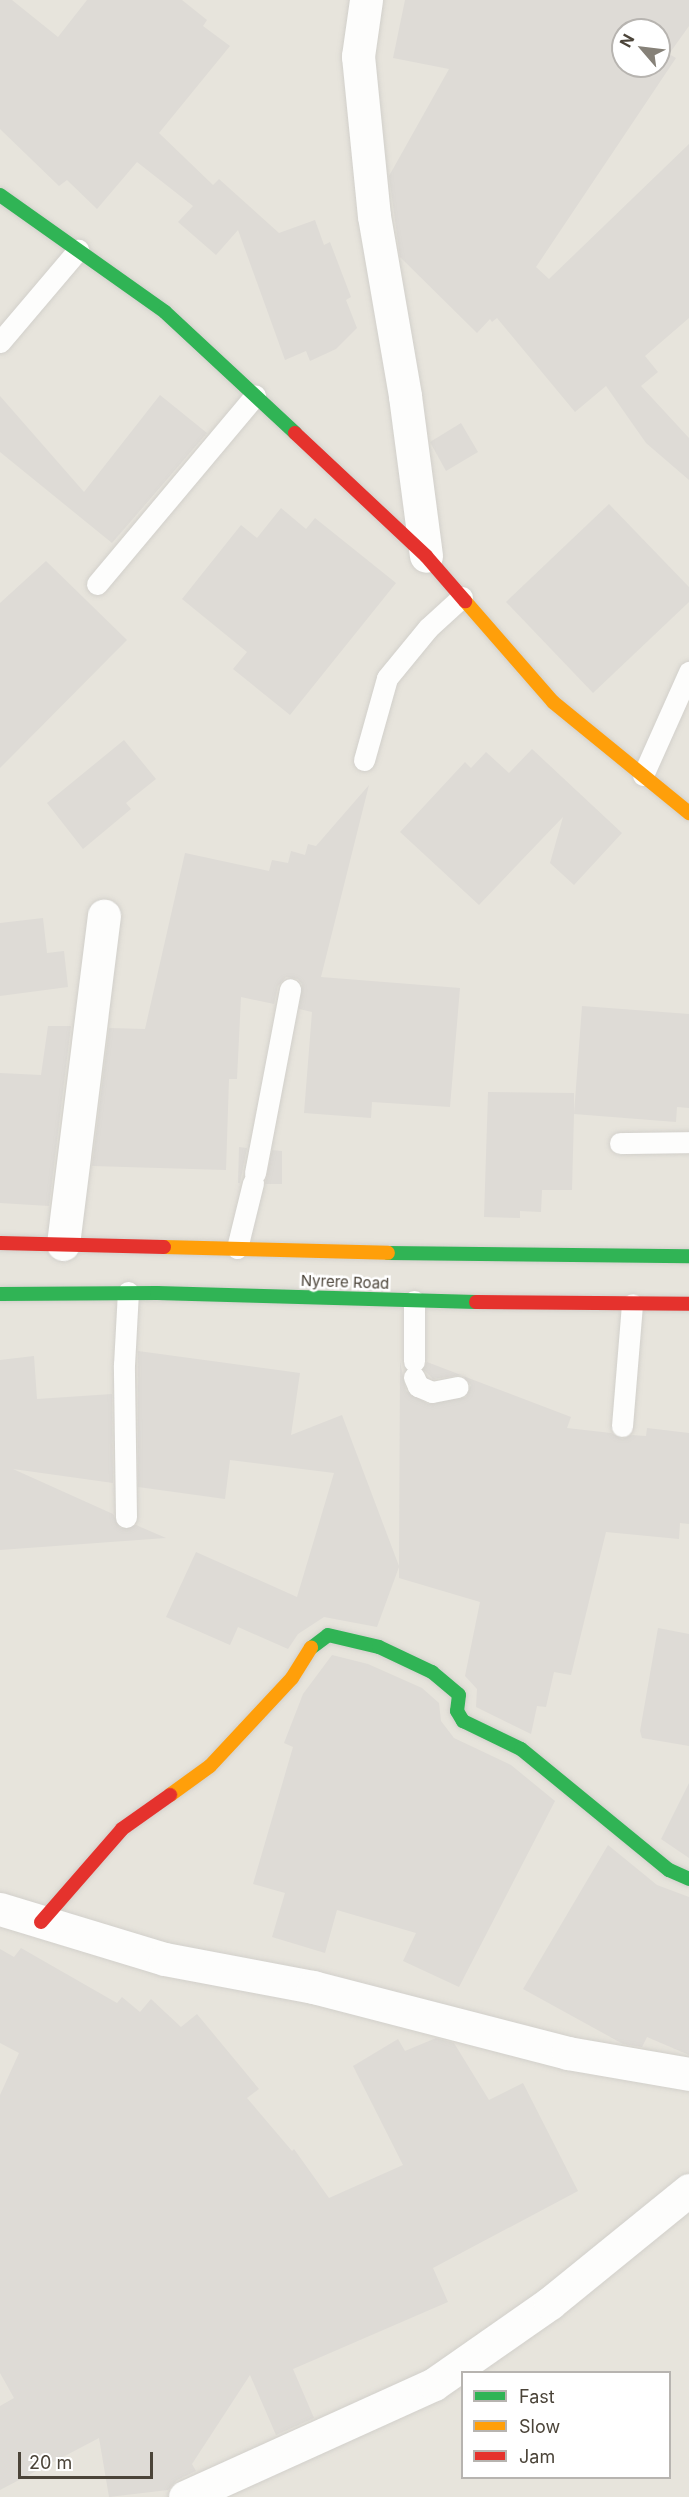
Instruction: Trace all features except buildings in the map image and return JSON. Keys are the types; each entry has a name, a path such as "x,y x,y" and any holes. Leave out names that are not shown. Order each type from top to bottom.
{"street":[{"path":"366,0 358,56 374,216 405,396 426,556"},
{"path":"0,195 165,312 426,556 553,702 689,813"},
{"path":"63,1244 104,916"},
{"path":"0,1243 63,1244 160,1251 237,1248 542,1257 689,1256"},
{"name":"Nyrere Road","path":"0,1294 128,1293 157,1287 414,1301 689,1304"},
{"path":"41,1922 122,1829 210,1766 292,1678 310,1650 328,1635 379,1647 432,1672 459,1695 457,1711 463,1721 521,1749 669,1870 689,1879"},
{"path":"0,1909 165,1959 312,1987 568,2053 689,2074"},
{"path":"185,2497 434,2384 550,2303 689,2190"}],"lane":[{"path":"0,342 78,250"},
{"path":"97,584 255,396"},
{"path":"364,760 387,678 428,628 462,597"},
{"path":"643,776 689,672"},
{"path":"237,1248 254,1178 290,989"},
{"path":"620,1143 689,1142"},
{"path":"126,1517 124,1365 128,1293"},
{"path":"414,1301 414,1369 417,1386 432,1392 458,1387"},
{"path":"622,1426 632,1304"}],"shaded area":[{"path":"0,0 689,0 689,2497 0,2497"}],"traffic: fast":[{"path":"0,195 165,312 295,433"},
{"path":"388,1253 689,1256"},
{"path":"0,1294 157,1293 476,1302"},
{"path":"311,1648 328,1635 379,1647 432,1672 459,1695 457,1711 463,1721 521,1749 669,1870 689,1879"}],"traffic: slow":[{"path":"465,601 553,702 689,813"},
{"path":"164,1247 388,1253"},
{"path":"170,1795 210,1766 292,1678 311,1648"}],"traffic: jam":[{"path":"295,433 426,556 465,601"},
{"path":"0,1243 164,1247"},
{"path":"476,1302 689,1304"},
{"path":"41,1922 122,1829 170,1795"}]}
